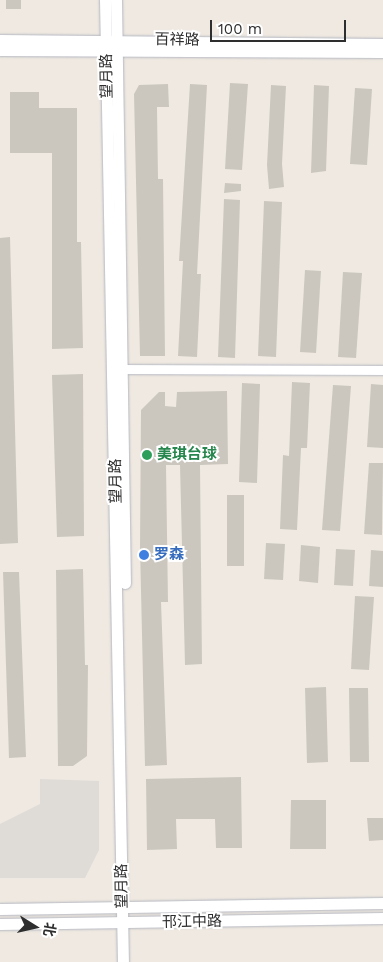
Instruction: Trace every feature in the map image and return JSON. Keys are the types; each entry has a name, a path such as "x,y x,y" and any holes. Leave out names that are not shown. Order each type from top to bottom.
{"street":[{"name":"望月路","path":"105,0 111,45 122,369 126,907"},
{"name":"望月路","path":"116,0 111,45 126,907 131,962"},
{"name":"百祥路","path":"0,40 111,45 383,52"},
{"name":"百祥路","path":"0,50 111,45 383,44"},
{"path":"122,369 383,370"},
{"name":"邗江中路","path":"0,909 383,903"},
{"name":"邗江中路","path":"0,924 383,918"},
{"name":"望月路","path":"123,962 127,923"}],"shaded area":[{"path":"40,779 99,781 99,850 85,878 0,878 0,824 40,804"}],"building":[{"path":"6,0 21,0 21,9 6,9"},
{"path":"230,83 248,84 242,170 225,169"},
{"path":"168,84 169,107 157,107 158,179 163,179 165,356 140,356 134,94 139,85"},
{"path":"190,84 207,85 197,274 201,274 197,357 178,356 183,261 179,261"},
{"path":"271,85 286,86 282,164 284,187 269,189 267,165"},
{"path":"314,85 329,86 326,171 311,173"},
{"path":"355,88 372,89 367,165 350,164"},
{"path":"10,92 39,92 39,108 77,108 77,242 81,242 83,348 52,349 52,153 10,153"},
{"path":"225,183 241,184 241,191 224,193"},
{"path":"224,199 240,200 235,358 218,357"},
{"path":"264,201 282,202 276,357 258,356"},
{"path":"10,237 18,543 0,544 0,238"},
{"path":"305,270 321,271 316,353 300,352"},
{"path":"343,272 362,273 356,358 338,357"},
{"path":"83,374 84,536 57,537 52,375"},
{"path":"292,382 310,383 307,448 301,448 297,530 280,529 283,455 289,456"},
{"path":"242,383 260,384 257,483 239,482"},
{"path":"371,384 383,385 383,448 367,447"},
{"path":"333,385 351,386 340,531 322,530"},
{"path":"227,391 228,464 200,465 202,664 185,665 180,465 166,465 168,602 161,602 167,765 145,766 140,547 141,410 159,392 165,392 165,406 176,407 177,392"},
{"path":"369,463 383,463 382,535 364,534"},
{"path":"227,495 244,495 244,566 227,566"},
{"path":"266,543 285,544 283,580 264,579"},
{"path":"301,545 320,547 318,583 299,581"},
{"path":"336,549 355,550 353,586 334,585"},
{"path":"371,550 383,551 383,587 369,586"},
{"path":"83,569 85,665 88,665 87,756 73,766 58,766 56,570"},
{"path":"3,572 19,572 26,757 9,758"},
{"path":"355,596 374,597 369,670 351,669"},
{"path":"326,687 328,762 307,763 305,688"},
{"path":"349,688 368,688 369,762 350,762"},
{"path":"241,777 242,848 216,848 215,819 176,819 177,849 147,850 146,779"},
{"path":"291,800 326,800 326,849 290,849"},
{"path":"367,818 383,818 383,840 369,841"}],"place":[{"name":"美琪台球","path":"147,455"},
{"name":"罗森","path":"144,555"}]}
